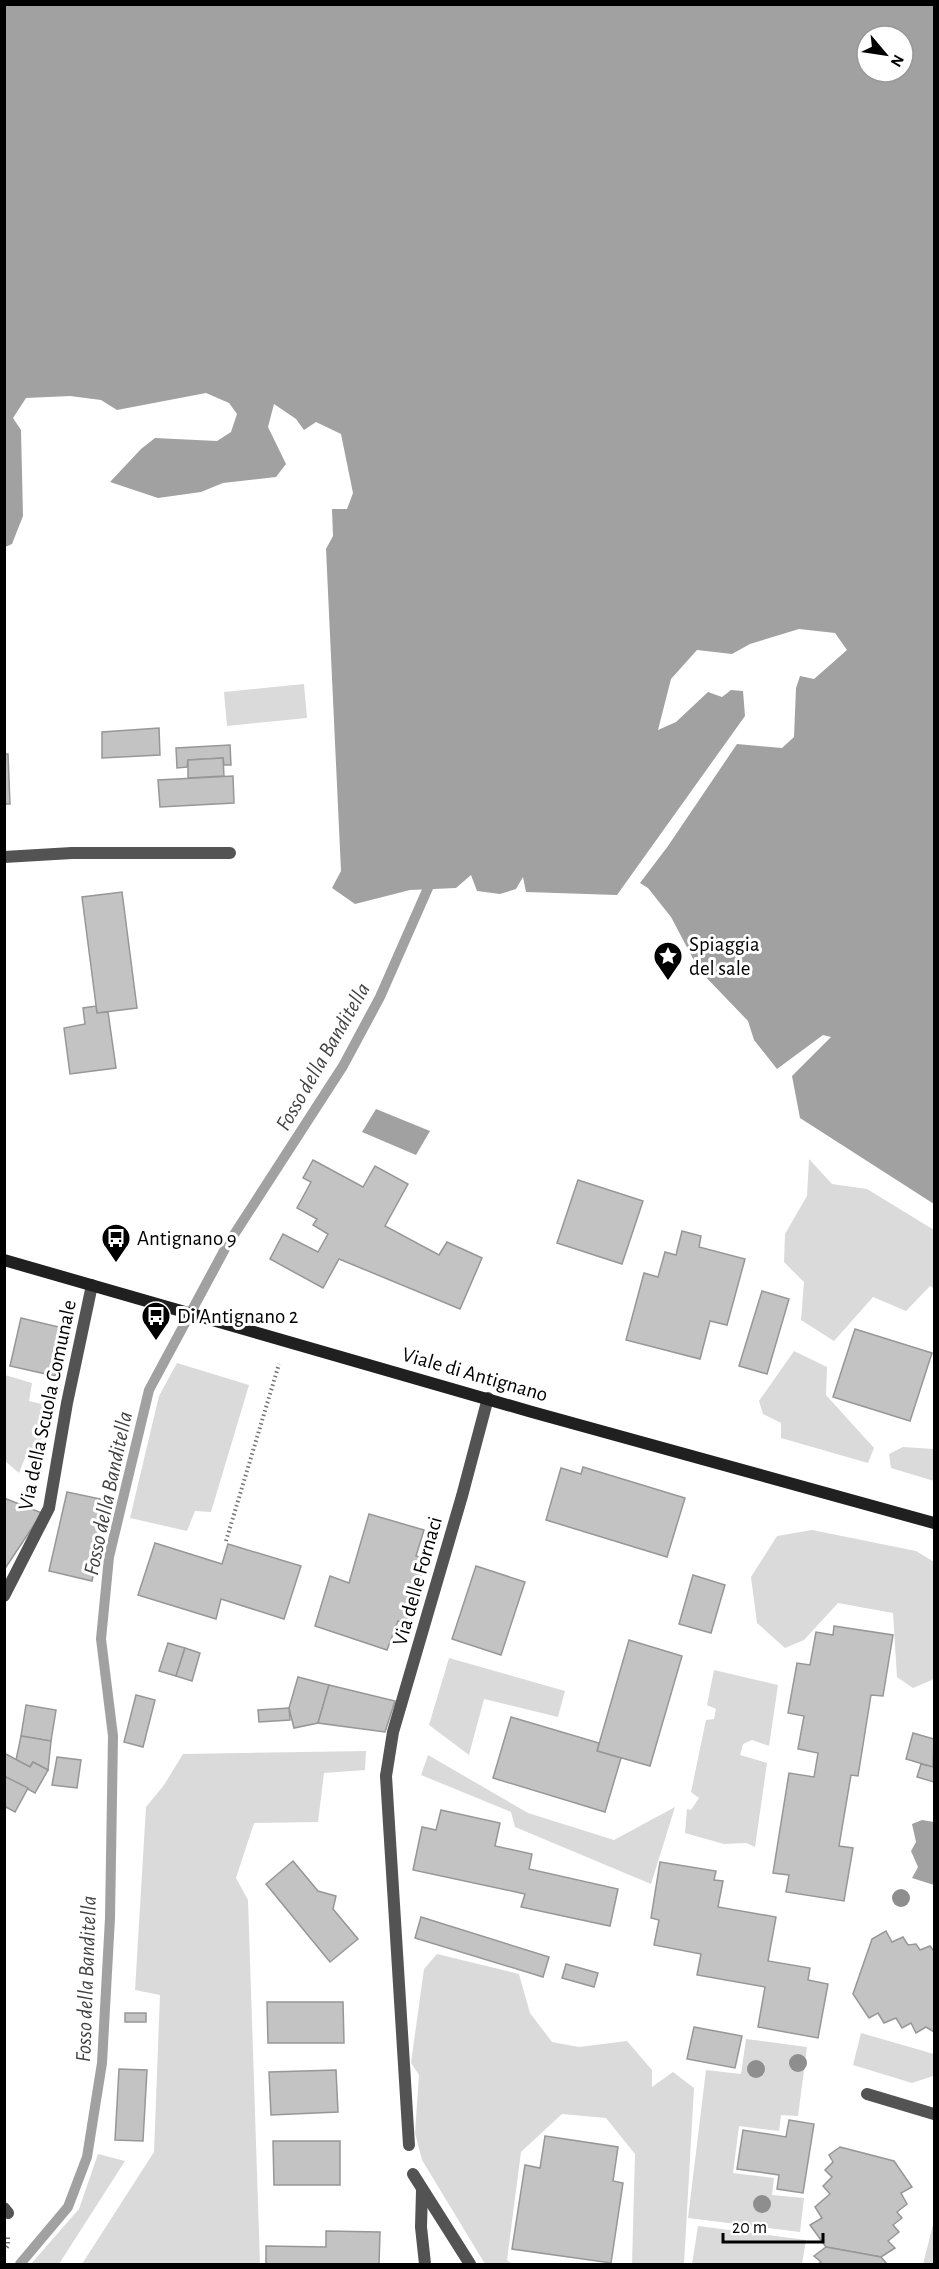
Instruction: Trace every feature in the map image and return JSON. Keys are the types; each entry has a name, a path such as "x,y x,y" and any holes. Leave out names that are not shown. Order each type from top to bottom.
{"main road":[{"name":"Viale di Antignano","path":"4,1260 532,1412 934,1523"}],"street":[{"path":"4,857 72,853 230,853"},
{"name":"Via della Scuola Comunale","path":"4,1596 49,1508 67,1403 92,1286"},
{"name":"Via delle Fornaci","path":"408,2145 386,1776 393,1732 462,1496 488,1398"},
{"path":"867,2094 934,2114"},
{"path":"413,2174 470,2265"},
{"path":"422,2191 421,2227 425,2265"}],"path":[{"path":"226,1541 272,1389"}],"shaded area":[{"path":"5,4 934,5 934,1204 800,1118 792,1076 831,1037 823,1035 777,1069 754,1040 748,1021 699,970 671,917 648,888 640,883 737,744 782,748 794,737 796,688 800,676 814,679 847,650 835,633 799,629 750,644 732,654 697,650 671,679 658,730 676,722 708,692 722,697 731,690 743,691 745,716 617,895 526,892 523,877 516,889 500,894 477,891 471,875 456,888 410,890 355,904 332,888 341,871 326,549 333,536 332,509 347,509 353,493 341,434 316,422 304,430 296,419 274,404 268,427 286,464 276,477 223,483 201,492 158,498 110,482 141,449 155,438 217,441 231,432 237,414 229,403 206,393 117,410 101,400 70,396 26,398 13,418 21,430 23,516 12,544 5,547"},
{"path":"304,684 307,718 227,726 224,692"},
{"path":"376,1109 430,1131 416,1155 362,1132"},
{"path":"809,1159 832,1184 867,1189 934,1230 934,1288 930,1286 906,1311 873,1297 834,1341 801,1320 804,1282 784,1262 785,1234 807,1196"},
{"path":"794,1351 827,1367 826,1395 874,1448 868,1463 781,1438 781,1423 763,1414 759,1401"},
{"path":"177,1363 249,1385 211,1512 195,1511 187,1531 130,1518 159,1396"},
{"path":"5,1375 32,1383 29,1401 50,1406 35,1460 25,1458 19,1473 5,1461"},
{"path":"903,1447 934,1449 934,1481 891,1468 889,1454"},
{"path":"812,1530 916,1551 934,1562 934,1677 932,1680 913,1688 897,1677 893,1613 838,1603 804,1640 785,1648 757,1623 751,1577 777,1536"},
{"path":"449,1658 565,1691 558,1717 484,1699 469,1755 429,1725"},
{"path":"714,1670 778,1685 769,1746 752,1740 743,1744 740,1755 767,1763 755,1847 746,1843 724,1844 685,1833 687,1809 691,1810 699,1798 691,1792 706,1720 714,1719 716,1709 707,1705"},
{"path":"366,1751 365,1770 324,1773 318,1822 254,1823 236,1878 248,1900 260,2264 82,2264 154,2152 160,1995 135,1990 146,1807 164,1785 183,1754"},
{"path":"428,1755 528,1813 614,1840 675,1807 651,1884 515,1827 511,1812 421,1775"},
{"path":"922,1820 934,1822 934,1885 912,1878 918,1867 911,1851 916,1842 912,1824"},
{"path":"437,1954 519,1974 530,2013 552,2042 579,2047 627,2041 652,2070 652,2087 673,2072 694,2088 684,2264 632,2264 635,2154 606,2118 562,2114 521,2152 507,2260 512,2264 485,2264 422,2160 415,2133 419,2075 411,2063 424,1969"},
{"path":"861,2033 934,2054 933,2076 912,2083 853,2065"},
{"path":"746,2039 807,2047 798,2116 781,2115 779,2131 739,2126 733,2173 774,2178 772,2195 804,2198 800,2232 688,2218 706,2070 741,2074"},
{"path":"98,2154 125,2161 59,2264 31,2264 79,2209"},
{"path":"934,2221 934,2264 923,2264"},
{"path":"698,2226 806,2240 802,2264 692,2264"}],"building":[{"path":"159,728 160,755 102,758 102,732"},
{"path":"230,745 231,765 224,765 223,758 188,760 187,767 177,768 176,748"},
{"path":"4,754 8,754 10,804 4,804"},
{"path":"223,758 224,776 188,778 188,760"},
{"path":"233,776 234,803 160,807 158,780"},
{"path":"122,892 137,1008 97,1013 82,897"},
{"path":"96,1006 97,1013 108,1012 116,1068 70,1074 64,1028 85,1024 83,1008"},
{"path":"313,1160 363,1187 375,1166 408,1184 385,1226 439,1255 447,1242 482,1258 460,1309 339,1259 323,1288 270,1259 283,1234 318,1252 328,1234 313,1225 317,1219 297,1208 311,1182 303,1178"},
{"path":"578,1180 643,1201 622,1264 557,1243"},
{"path":"682,1231 701,1236 699,1247 745,1259 727,1325 710,1321 700,1359 626,1340 644,1273 658,1277 665,1252 676,1255"},
{"path":"762,1291 789,1299 767,1374 739,1366"},
{"path":"21,1318 67,1329 55,1376 10,1366"},
{"path":"855,1329 932,1353 910,1421 833,1397"},
{"path":"583,1467 685,1498 667,1557 546,1520 561,1468 581,1474"},
{"path":"67,1492 110,1501 92,1581 49,1571"},
{"path":"4,1498 42,1513 4,1570"},
{"path":"369,1514 424,1530 416,1556 426,1559 405,1624 398,1621 387,1650 315,1626 330,1576 349,1583"},
{"path":"155,1543 222,1564 228,1544 301,1566 284,1619 221,1599 216,1619 138,1595"},
{"path":"476,1566 525,1582 501,1655 452,1639"},
{"path":"693,1575 725,1585 711,1633 679,1624"},
{"path":"834,1626 893,1635 883,1696 871,1695 858,1776 851,1775 839,1846 853,1848 844,1901 786,1892 789,1875 773,1873 789,1773 814,1777 818,1753 798,1749 804,1716 788,1713 797,1663 810,1665 816,1632 833,1635"},
{"path":"629,1640 682,1656 650,1766 597,1751"},
{"path":"168,1643 185,1648 176,1676 159,1671"},
{"path":"185,1648 200,1653 192,1681 176,1676"},
{"path":"298,1677 329,1685 318,1723 294,1728 289,1708"},
{"path":"329,1685 395,1701 385,1732 318,1723"},
{"path":"136,1695 155,1700 143,1747 124,1742"},
{"path":"26,1705 56,1710 51,1741 21,1736"},
{"path":"289,1708 290,1720 259,1722 258,1710"},
{"path":"511,1717 599,1743 597,1751 621,1758 605,1812 493,1778"},
{"path":"913,1733 934,1739 933,1767 906,1759"},
{"path":"21,1736 51,1741 48,1770 33,1762 30,1767 16,1760"},
{"path":"4,1753 30,1767 33,1762 48,1770 35,1793 4,1776"},
{"path":"57,1757 81,1760 77,1788 52,1785"},
{"path":"921,1764 934,1766 934,1782 917,1777"},
{"path":"4,1776 28,1788 15,1812 4,1806"},
{"path":"441,1810 500,1823 495,1846 532,1854 529,1869 618,1889 610,1926 521,1907 525,1894 413,1870 422,1827 436,1830"},
{"path":"293,1861 318,1891 336,1896 333,1909 358,1939 330,1962 266,1884"},
{"path":"660,1862 716,1871 714,1880 723,1881 718,1907 776,1917 768,1961 810,1968 808,1980 828,1984 818,2038 758,2027 765,1987 697,1975 701,1954 654,1945 659,1920 651,1918"},
{"path":"421,1917 549,1957 543,1977 415,1938"},
{"path":"886,1931 892,1942 903,1937 908,1945 916,1944 920,1950 930,1946 934,1951 934,2032 926,2027 916,2033 911,2023 902,2028 896,2018 884,2023 878,2013 869,2018 853,1994 872,1939"},
{"path":"566,1964 598,1973 594,1987 562,1978"},
{"path":"267,2002 343,2002 344,2043 268,2043"},
{"path":"125,2013 146,2013 146,2022 125,2022"},
{"path":"694,2027 742,2036 735,2068 687,2059"},
{"path":"119,2069 147,2070 143,2141 115,2140"},
{"path":"336,2070 338,2112 271,2115 269,2072"},
{"path":"789,2120 814,2124 803,2193 777,2189 779,2175 737,2169 743,2130 786,2137"},
{"path":"545,2136 618,2147 613,2181 623,2183 611,2263 512,2249 525,2165 540,2168"},
{"path":"273,2141 340,2141 340,2185 274,2185"},
{"path":"840,2147 894,2161 912,2187 901,2193 907,2204 897,2212 902,2218 893,2225 899,2232 888,2241 895,2248 881,2257 826,2247 810,2225 822,2218 815,2207 830,2194 823,2186 832,2177 825,2170 833,2162 829,2155"},
{"path":"326,2231 380,2232 379,2264 266,2264 266,2246 326,2247"},
{"path":"826,2247 881,2257 887,2264 818,2264 821,2262 814,2256"}],"waterway":[{"name":"Fosso della Banditella","path":"20,2264 68,2207 87,2157 102,2063 110,1918 113,1736 101,1639 109,1557 149,1390 226,1247 343,1066 380,997 428,888"}],"place":[{"name":"Spiaggia del sale","path":"668,982"},
{"name":"Antignano 9","path":"116,1264"},
{"name":"Di Antignano 2","path":"156,1342"}]}
